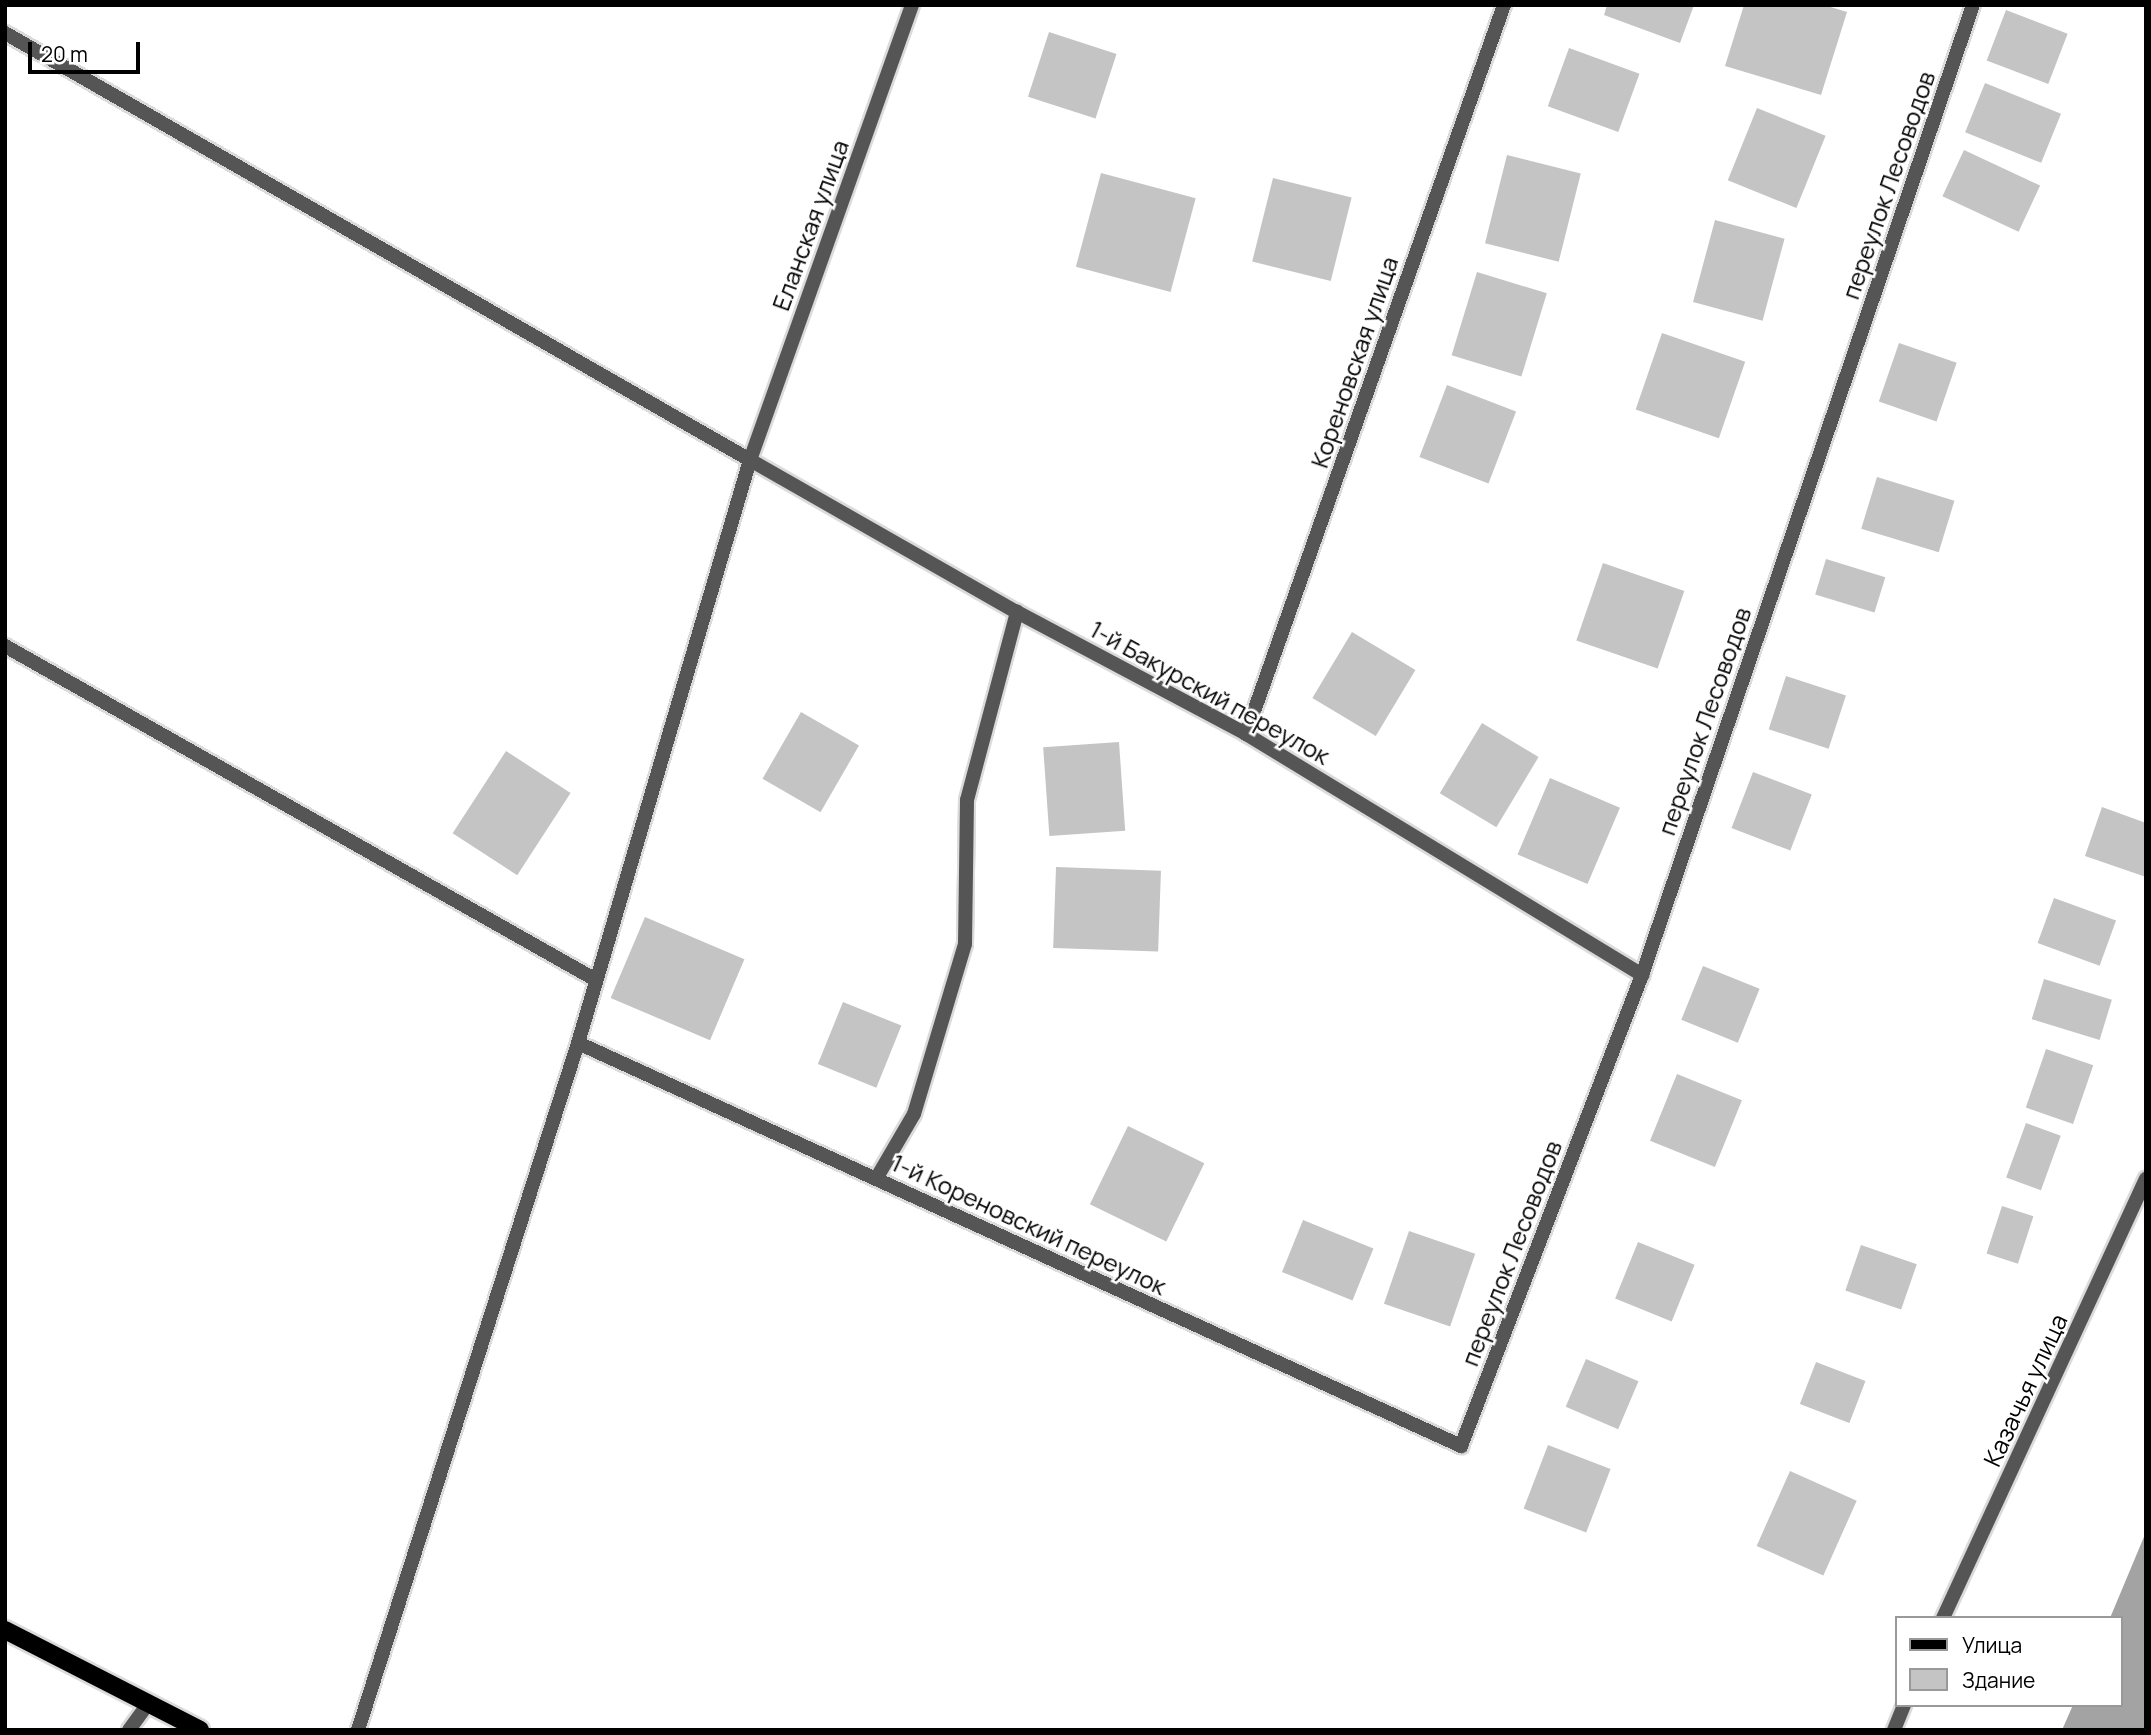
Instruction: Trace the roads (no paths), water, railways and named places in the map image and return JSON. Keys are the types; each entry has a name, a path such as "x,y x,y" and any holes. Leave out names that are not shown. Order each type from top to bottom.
{"main road":[{"path":"5,1630 201,1730"}],"street":[{"name":"Еланская улица","path":"358,1730 578,1043 750,460 912,5"},
{"name":"Кореновская улица","path":"1246,734 1504,5"},
{"name":"переулок Лесоводов","path":"1461,1446 1642,975 1973,5"},
{"name":"1-й Бакурский переулок","path":"5,33 1017,612 1246,734 1642,975"},
{"path":"876,1179 914,1114 965,944 967,800 1017,612"},
{"path":"5,646 596,980"},
{"name":"1-й Кореновский переулок","path":"578,1043 1461,1446"},
{"name":"Казачья улица","path":"1944,1616 2146,1179"},
{"path":"129,1730 149,1702"},
{"path":"1894,1730 1904,1707"}]}
